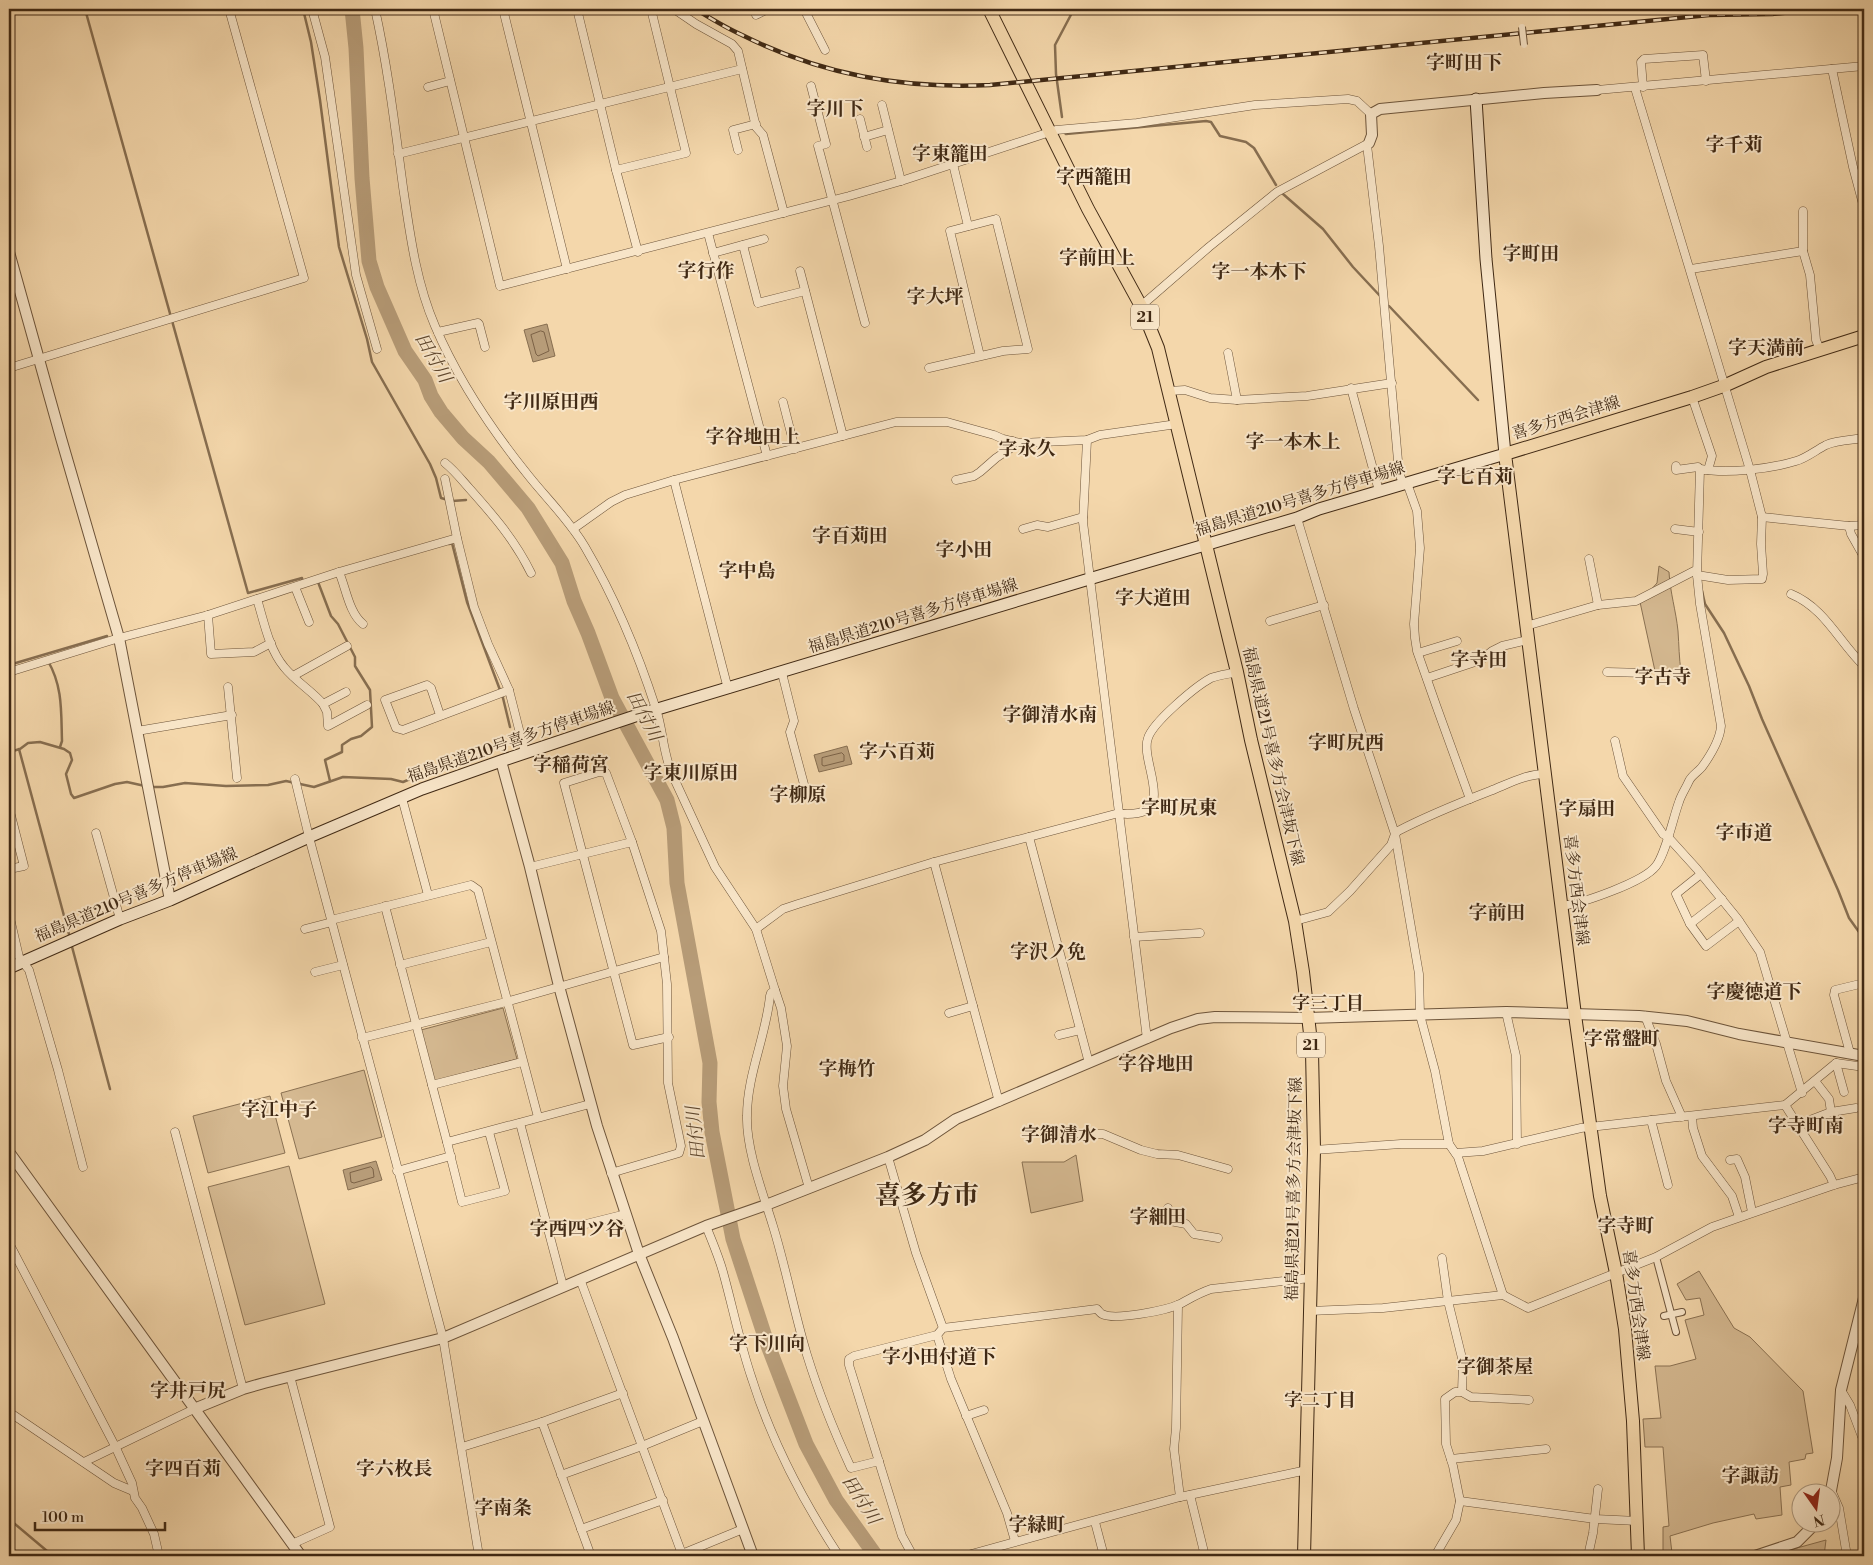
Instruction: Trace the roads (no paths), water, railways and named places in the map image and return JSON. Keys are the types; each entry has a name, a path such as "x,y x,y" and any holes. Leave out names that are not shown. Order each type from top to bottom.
{"main road":[{"name":"福島県道21号喜多方会津坂下線","path":"989,9 1108,248 1141,306 1158,348 1178,424 1295,922 1304,972 1312,1050 1314,1150 1304,1556"},
{"path":"1476,99 1486,259 1505,454"},
{"name":"喜多方西会津線","path":"1638,1556 1638,1521 1625,1329 1616,1273 1600,1196 1590,1127 1505,454 1692,397 1726,385 1766,367 1864,336"},
{"name":"福島県道210号喜多方停車場線","path":"9,968 120,919 170,900 309,837 402,798 501,761 641,714 728,690 1505,454"}],"street":[{"path":"9,368 304,278 229,9"},
{"path":"312,9 325,57 356,275 377,349"},
{"path":"375,9 390,86 409,228 421,288 438,332 465,386 528,475 573,529 596,567 621,618 642,668 656,710 672,774 715,867 756,929 781,1008 787,1046 783,1086 786,1109 809,1188"},
{"path":"432,9 500,286 832,201 901,181 1056,130 1137,123 1255,105 1348,99 1357,101 1368,111 1372,135 1368,144 1399,472 1417,511 1420,548 1414,624 1418,653 1470,799"},
{"path":"503,9 567,270"},
{"path":"578,9 616,170 638,252"},
{"path":"616,170 686,152 651,9"},
{"path":"674,9 696,24 734,44 740,54 756,124 762,135 784,213"},
{"path":"756,15 768,9"},
{"path":"804,9 825,50"},
{"path":"1522,27 1524,45"},
{"path":"1526,626 1598,605 1639,600 1666,584 1696,573 1728,580 1762,578 1762,517 1726,385 1639,88 1640,62 1644,59 1703,55 1706,81"},
{"path":"1368,111 1476,99 1639,88 1864,66"},
{"path":"398,154 742,68"},
{"path":"1832,69 1864,208"},
{"path":"428,87 450,81"},
{"path":"810,86 826,144 818,146 865,323"},
{"path":"882,106 901,181"},
{"path":"860,119 867,147"},
{"path":"738,150 733,130 756,124"},
{"path":"864,137 888,130"},
{"path":"1141,306 1209,247 1277,192 1368,144"},
{"path":"953,164 968,226"},
{"path":"1802,210 1803,250 1810,274 1816,340 1820,350"},
{"path":"929,368 1003,351 1028,349 996,219 950,231 980,356"},
{"path":"708,233 768,456"},
{"path":"714,253 764,239"},
{"path":"743,245 758,303 805,291"},
{"path":"1691,269 1803,250"},
{"path":"9,252 12,273 119,638 170,900"},
{"path":"800,271 844,436"},
{"path":"438,332 478,323 485,347"},
{"path":"1228,353 1238,400"},
{"path":"1169,391 1185,390 1210,398 1238,400 1308,396 1392,383"},
{"path":"1351,388 1379,491"},
{"path":"1562,906 1603,894 1643,878 1657,865 1679,800 1691,778 1702,767 1712,751 1721,732 1722,726 1696,573 1704,469 1712,456 1692,397"},
{"path":"783,402 795,450"},
{"path":"573,529 611,502 625,495 674,480 795,450 896,422 947,422 1013,441 1044,442 1087,440 1100,435 1178,424"},
{"path":"1676,466 1676,470 1698,467 1704,469 1750,470 1794,462 1828,444 1864,438"},
{"path":"1087,440 1083,518 1089,579 1147,1039"},
{"path":"956,480 974,476 980,472 1011,448 1013,441"},
{"path":"445,463 455,471 503,525 531,573"},
{"path":"445,479 474,607 509,690 525,753"},
{"path":"674,480 728,690"},
{"path":"1762,517 1864,526"},
{"path":"1023,528 1037,525 1048,527 1083,518"},
{"path":"1298,518 1354,709 1395,834 1419,974 1420,1015 1435,1071 1449,1144 1457,1155 1503,1295"},
{"path":"1849,526 1851,534 1864,557"},
{"path":"1675,529 1699,532"},
{"path":"9,672 119,638 208,615 339,572 457,538"},
{"path":"1589,559 1598,605"},
{"path":"339,572 352,609 363,624"},
{"path":"295,587 309,622"},
{"path":"1791,594 1804,599 1818,611 1864,666"},
{"path":"257,599 271,643 279,660 323,704 327,712 328,726 368,705"},
{"path":"1270,621 1324,605"},
{"path":"208,615 211,654 254,652 271,643"},
{"path":"1427,678 1481,660 1502,646 1528,640"},
{"path":"1418,653 1457,641"},
{"path":"293,676 347,646"},
{"path":"756,929 783,909 934,862 1119,813 1124,815 1145,811 1152,805 1154,791 1146,741 1149,735 1160,721 1204,683 1216,677 1237,672"},
{"path":"1607,672 1646,673"},
{"path":"782,673 794,721 790,732 805,788"},
{"path":"440,715 430,688 427,685 422,685 385,700 396,728 403,730 509,690"},
{"path":"228,686 237,778"},
{"path":"323,704 346,692"},
{"path":"137,730 232,715"},
{"path":"1614,741 1622,776 1663,834 1668,837 1701,874 1739,921 1760,952 1802,1092"},
{"path":"501,761 590,1104 639,1254 754,1556"},
{"path":"612,1173 679,1153 681,1146 668,1083 669,1037 667,984 660,925 606,773 599,772 564,782 633,1045 669,1037"},
{"path":"1295,922 1328,912 1350,891 1391,844 1395,834 1403,828 1522,778 1536,774 1545,774"},
{"path":"295,778 397,1171 443,1338 479,1556"},
{"path":"402,798 428,895"},
{"path":"9,808 24,866 9,869"},
{"path":"96,833 120,919"},
{"path":"1029,837 1089,1063"},
{"path":"530,867 632,842"},
{"path":"934,862 999,1102"},
{"path":"1701,874 1676,894 1690,924 1706,946 1739,921"},
{"path":"1864,882 1864,894"},
{"path":"305,929 385,906 471,885 478,890 506,1002 538,1117"},
{"path":"1690,924 1722,900"},
{"path":"385,906 462,1202 505,1191 489,1132"},
{"path":"9,914 19,957 29,970 56,1061 83,1167"},
{"path":"1134,937 1200,933"},
{"path":"400,965 491,942"},
{"path":"362,1038 416,1026 664,958"},
{"path":"315,972 343,965"},
{"path":"1850,1054 1834,995 1835,990 1864,983"},
{"path":"775,990 770,996 747,1099 746,1118 749,1138 807,1353 835,1433 851,1468 879,1461"},
{"path":"948,1013 973,1006"},
{"path":"1506,1012 1516,1056 1517,1144"},
{"path":"84,1462 194,1409 243,1390 290,1376 443,1338 710,1224 766,1205 888,1157 925,1140 956,1119 1198,1018 1308,1018 1506,1012 1645,1016 1687,1021 1739,1034 1864,1056"},
{"path":"1645,1016 1656,1044 1666,1081 1682,1117"},
{"path":"1059,1035 1080,1030"},
{"path":"432,1085 522,1062"},
{"path":"1457,1155 1517,1144 1581,1128 1785,1106 1836,1063"},
{"path":"1836,1063 1864,1068"},
{"path":"1836,1063 1844,1092"},
{"path":"1815,1081 1829,1099 1831,1112"},
{"path":"447,1142 590,1104"},
{"path":"1785,1106 1834,1185"},
{"path":"1810,1120 1831,1112 1856,1108"},
{"path":"1692,1116 1702,1156 1732,1196 1739,1217"},
{"path":"1651,1120 1668,1186"},
{"path":"520,1123 564,1286"},
{"path":"175,1132 243,1390"},
{"path":"1080,1134 1103,1134 1141,1150 1157,1154 1178,1155 1228,1168"},
{"path":"1314,1150 1401,1144 1449,1144"},
{"path":"9,1152 301,1556"},
{"path":"397,1171 450,1156"},
{"path":"888,1157 916,1253 943,1328"},
{"path":"1730,1160 1737,1160 1745,1177 1752,1212"},
{"path":"1309,1311 1383,1308 1503,1295 1528,1308 1656,1257 1712,1227 1834,1185 1864,1177"},
{"path":"1168,1208 1170,1221 1186,1224 1194,1234 1218,1238"},
{"path":"574,1227 626,1214"},
{"path":"710,1224 752,1380 773,1433 813,1515 839,1556"},
{"path":"9,1243 115,1446 132,1483 135,1498 142,1508 154,1534 159,1556"},
{"path":"1656,1257 1668,1315 1676,1332"},
{"path":"1442,1258 1448,1301 1463,1362 1462,1392"},
{"path":"912,1556 902,1536 849,1359 854,1356 937,1335 943,1328 1097,1309 1103,1314 1131,1316 1178,1305 1197,1293 1212,1289 1310,1278"},
{"path":"580,1279 623,1392 680,1555 743,1529"},
{"path":"1833,1482 1837,1458 1841,1390 1864,1298"},
{"path":"1178,1305 1174,1449 1180,1498"},
{"path":"1668,1315 1682,1312"},
{"path":"937,1335 951,1379 1007,1514 1016,1541"},
{"path":"290,1376 330,1527 292,1544"},
{"path":"1841,1390 1850,1405 1864,1442"},
{"path":"462,1447 542,1422 623,1392"},
{"path":"1435,1556 1456,1520 1460,1501 1446,1444 1446,1399 1455,1392 1462,1392 1471,1397 1529,1400"},
{"path":"966,1416 984,1410"},
{"path":"9,1412 114,1483 133,1491"},
{"path":"561,1475 642,1446 703,1420"},
{"path":"542,1422 591,1556"},
{"path":"1451,1459 1546,1449"},
{"path":"964,1556 1190,1495 1307,1470"},
{"path":"1588,1556 1598,1489"},
{"path":"1190,1495 1206,1556"},
{"path":"581,1529 662,1500"},
{"path":"1460,1501 1595,1519 1638,1521"},
{"path":"1840,1514 1847,1556"},
{"path":"1095,1522 1104,1556"},
{"path":"1755,1556 1797,1542 1807,1532"},
{"path":"9,1546 13,1556"}],"water":[{"path":"547,324 555,356 533,362 524,330"},
{"path":"847,746 852,764 819,772 814,755"},
{"path":"376,1161 382,1180 348,1190 343,1170"}],"waterway":[{"path":"85,9 248,593 302,578 303,582"},
{"path":"303,9 311,42 320,100 339,247 367,339 372,362 430,464 441,498 452,501 466,500"},
{"name":"田付川","path":"352,9 369,261 377,287 405,351 425,380 431,396 441,412 463,438 489,462 528,508 562,563 574,601 612,698 667,800 674,828 677,883 710,1063 709,1102 712,1132 733,1239 767,1343 806,1444 836,1500 876,1556"},
{"path":"1062,117 1056,74 1055,45 1074,9"},
{"path":"1065,133 1211,122 1220,136 1246,142 1254,148 1276,185"},
{"path":"1283,194 1323,229 1353,267 1381,297"},
{"path":"1389,306 1478,400"},
{"path":"449,544 452,543 467,602 503,698 510,727"},
{"path":"318,582 331,616 338,624 355,657 355,666 370,690 372,727 361,736 351,739 342,745 342,752 325,760 330,781"},
{"path":"1702,591 1705,604 1724,633 1749,686 1849,918 1864,939"},
{"path":"9,665 107,636"},
{"path":"48,661 59,690 62,741 60,747"},
{"path":"9,752 20,749 28,743 40,742 64,749 70,753 72,760 66,774 71,794 74,798 115,784 127,782 145,786"},
{"path":"19,749 70,938"},
{"path":"150,787 185,783 226,786 268,785 286,781 314,787 343,777 391,779 403,782 444,765"},
{"path":"71,943 110,1089"},
{"path":"9,1519 53,1556"}],"railway":[{"path":"695,9 730,29 772,49 832,69 894,81 957,86 990,85 1709,15 1772,14 1820,9"}],"district":[{"name":"字町田下","path":"1464,63"},
{"name":"字川下","path":"835,109"},
{"name":"字千苅","path":"1734,145"},
{"name":"字東籠田","path":"950,154"},
{"name":"字西籠田","path":"1094,177"},
{"name":"字町田","path":"1531,254"},
{"name":"字前田上","path":"1097,258"},
{"name":"字行作","path":"706,271"},
{"name":"字一本木下","path":"1259,272"},
{"name":"字大坪","path":"935,297"},
{"name":"字天満前","path":"1766,348"},
{"name":"字川原田西","path":"551,402"},
{"name":"字谷地田上","path":"753,437"},
{"name":"字一本木上","path":"1293,442"},
{"name":"字永久","path":"1027,449"},
{"name":"字七百苅","path":"1475,477"},
{"name":"字百苅田","path":"850,536"},
{"name":"字小田","path":"964,550"},
{"name":"字中島","path":"747,571"},
{"name":"字大道田","path":"1153,598"},
{"name":"字寺田","path":"1479,660"},
{"name":"字古寺","path":"1663,677"},
{"name":"字御清水南","path":"1050,715"},
{"name":"字町尻西","path":"1346,743"},
{"name":"字六百苅","path":"897,752"},
{"name":"字稲荷宮","path":"571,765"},
{"name":"字東川原田","path":"691,773"},
{"name":"字柳原","path":"798,795"},
{"name":"字町尻東","path":"1179,808"},
{"name":"字扇田","path":"1587,809"},
{"name":"字市道","path":"1744,833"},
{"name":"字前田","path":"1497,913"},
{"name":"字沢ノ免","path":"1048,952"},
{"name":"字慶徳道下","path":"1754,992"},
{"name":"字三丁目","path":"1328,1003"},
{"name":"字常盤町","path":"1622,1039"},
{"name":"字谷地田","path":"1156,1064"},
{"name":"字梅竹","path":"847,1069"},
{"name":"字江中子","path":"279,1110"},
{"name":"字寺町南","path":"1806,1126"},
{"name":"字御清水","path":"1059,1135"},
{"name":"喜多方市","path":"927,1196"},
{"name":"字細田","path":"1158,1217"},
{"name":"字寺町","path":"1626,1226"},
{"name":"字西四ツ谷","path":"577,1229"},
{"name":"字下川向","path":"767,1344"},
{"name":"字小田付道下","path":"939,1357"},
{"name":"字御茶屋","path":"1495,1367"},
{"name":"字井戸尻","path":"188,1391"},
{"name":"字二丁目","path":"1320,1400"},
{"name":"字四百苅","path":"183,1469"},
{"name":"字六枚長","path":"394,1469"},
{"name":"字諏訪","path":"1750,1476"},
{"name":"字南条","path":"503,1508"},
{"name":"字緑町","path":"1037,1525"}]}
